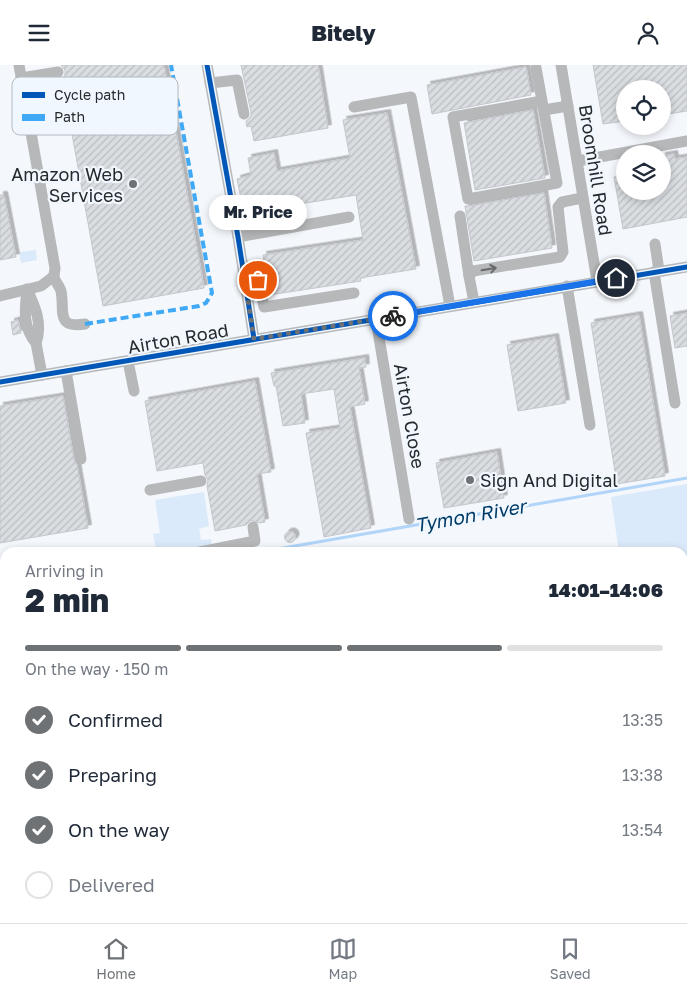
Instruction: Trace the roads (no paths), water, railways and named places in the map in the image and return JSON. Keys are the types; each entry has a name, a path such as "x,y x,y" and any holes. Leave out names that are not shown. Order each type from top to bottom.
{"street":[{"path":"206,65 238,237 254,339"},
{"name":"Broomhill Road","path":"561,65 597,281"},
{"path":"536,68 543,106 557,183 468,199 453,117 543,106 568,106"},
{"path":"27,77 58,72"},
{"path":"210,83 237,80 244,114"},
{"path":"354,107 411,97 450,307"},
{"path":"31,135 55,268 54,276 61,291 61,305 66,322 74,325 86,324"},
{"path":"578,161 687,141"},
{"path":"469,276 473,271 560,257 563,252 558,207 562,202 582,198"},
{"path":"460,216 474,302"},
{"path":"238,237 349,217"},
{"path":"655,244 657,272 675,403"},
{"path":"243,267 256,266 264,307 354,293"},
{"name":"Airton Road","path":"0,382 687,267"},
{"path":"0,296 41,286 54,276"},
{"path":"567,286 590,425"},
{"path":"27,289 24,310 29,335 36,343 42,375"},
{"name":"Airton Close","path":"376,319 409,519"},
{"path":"128,361 134,391"},
{"path":"66,371 81,459"},
{"path":"150,490 201,481"},
{"path":"225,547 255,541 253,527"}],"waterway":[{"name":"Tymon River","path":"289,547 687,478"}],"place":[{"name":"Amazon Web Services","path":"133,184"},
{"name":"Mr. Price","path":"258,280"},
{"name":"Sign And Digital","path":"470,480"}]}
